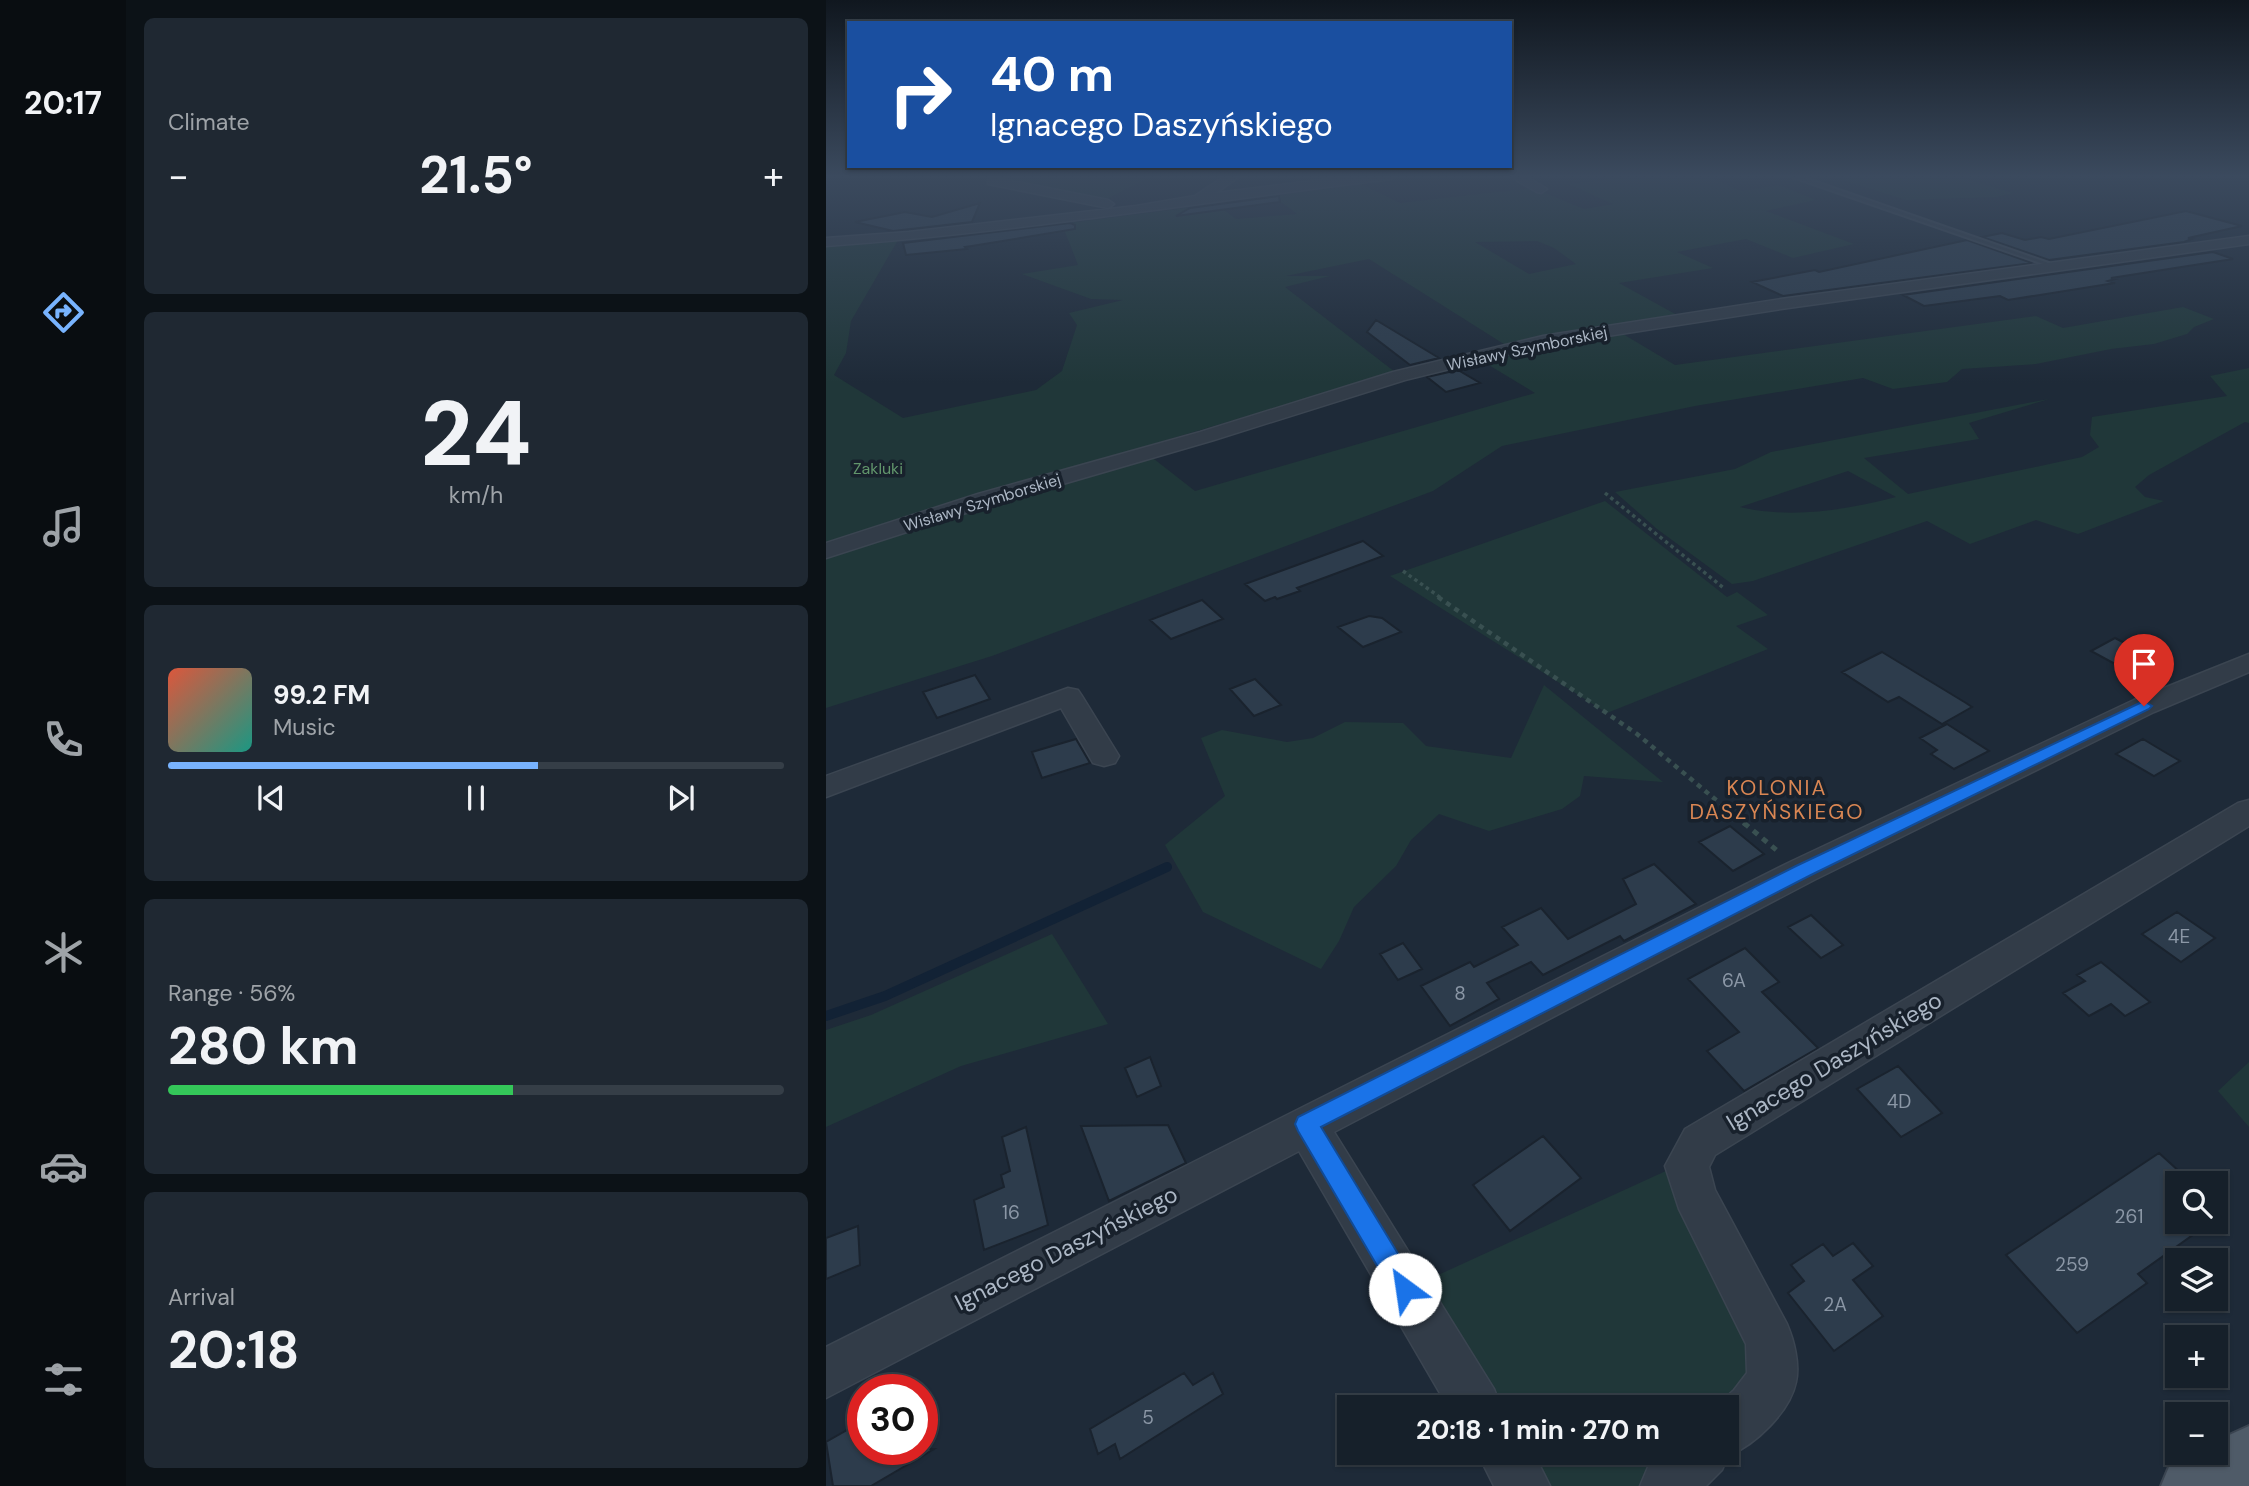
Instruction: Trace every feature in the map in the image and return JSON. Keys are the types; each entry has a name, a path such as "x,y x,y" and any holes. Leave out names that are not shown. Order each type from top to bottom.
{"main road":[{"path":"2195,1486 2249,1460"}],"street":[{"name":"Wisławy Szymborskiej","path":"826,551 1113,461 1207,436 1399,376 1488,354 1611,330 2218,244"},
{"name":"Ignacego Daszyńskiego","path":"826,1373 1802,871 2144,706 2249,662"},
{"path":"826,787 1068,696 1104,756"},
{"name":"Ignacego Daszyńskiego","path":"1739,1420 1752,1408 1772,1381 1770,1341 1695,1195 1687,1166 1700,1142 2249,811"},
{"path":"1306,1124 1469,1395"},
{"path":"1511,1465 1523,1486"},
{"path":"1667,1486 1690,1465"}],"lane":[{"path":"1991,244 2057,267"}],"path":[{"path":"1605,493 1726,589"},
{"path":"1403,571 1505,645 1637,734 1802,871"}],"green space":[{"name":"Zakluki","path":"826,244 895,244 851,321 846,353 834,375 903,418 1036,390 1062,371 1077,325 1069,313 1123,300 1091,299 1022,274 1078,265 1070,244 1479,244 1529,274 1576,264 1545,244 1718,244 1677,252 1713,268 1619,283 1677,315 1507,346 1369,259 1286,276 1330,276 1285,287 1395,372 1140,448 1195,491 1535,393 1482,361 1623,334 1675,365 2036,316 2063,328 2183,307 2214,319 2194,327 2187,334 2154,344 2111,349 2036,364 1962,369 1947,382 1893,389 1863,378 1695,406 1502,446 1433,491 992,656 826,708"},
{"path":"1759,244 1852,244 1793,258"},
{"path":"2249,368 2249,423 2245,422 2149,475 2135,487 2145,497 2164,501 2078,534 2036,520 1970,544 1927,521 1753,581 1732,584 1657,529 1615,492 1735,469 1771,452 2049,399 1969,423 1979,439 1864,458 1908,494 2082,457 2099,447 2090,435 2092,417 2227,396 2210,376","holes":["1848,471 1896,497 1858,506 1799,513 1740,507"]},
{"path":"1605,501 1727,597 1737,592 1768,615 1736,626 1768,649 1607,713 1390,576"},
{"path":"1544,685 1663,782 1584,776 1580,796 1562,809 1489,831 1439,814 1411,840 1396,866 1354,907 1339,941 1321,969 1203,912 1165,845 1225,796 1201,738 1222,730 1287,742 1313,738 1345,722 1403,723 1426,746 1511,758"},
{"path":"1052,934 1108,1024 961,1066 826,1127 826,1030 871,1015"},
{"path":"2249,1062 2249,1127 2218,1091"},
{"path":"1668,1170 1758,1351 1756,1388 1739,1399 1739,1395 1494,1395 1425,1281"},
{"path":"1535,1465 1670,1465 1646,1486 1548,1486"}],"building":[{"path":"903,244 981,244 965,247 967,249 906,255"},
{"path":"1947,244 1979,244 2032,263 1783,296 1752,282 1815,270 1819,272"},
{"path":"2003,244 2166,244 2049,260"},
{"path":"2213,252 2233,259 2111,278 2115,279 2108,281 2115,283 2008,300 2000,296 1924,306 1903,295"},
{"path":"1376,320 1439,358 1410,365 1367,332"},
{"path":"1458,370 1480,383 1446,392 1427,377"},
{"path":"1363,541 1383,556 1297,588 1300,591 1265,601 1245,584"},
{"path":"1202,600 1223,619 1171,639 1150,620"},
{"path":"1369,616 1382,618 1401,632 1363,647 1338,627"},
{"path":"2115,638 2140,651 2115,664 2091,651"},
{"path":"1882,652 1972,707 1942,724 1899,697 1888,702 1842,672"},
{"path":"975,675 990,699 937,718 923,692"},
{"path":"1255,679 1281,705 1254,716 1230,689"},
{"path":"1947,724 1989,751 1954,769 1931,754 1937,750 1920,738"},
{"path":"1076,739 1090,763 1042,778 1032,752"},
{"path":"2143,739 2180,761 2154,776 2116,754"},
{"path":"1730,826 1764,854 1733,871 1699,842"},
{"path":"1654,864 1696,904 1624,941 1620,936 1543,975 1531,962 1487,983 1499,999 1450,1026 1421,986 1470,962 1474,967 1518,945 1502,927 1541,908 1568,939 1636,904 1623,879"},
{"path":"2177,912 2215,938 2181,962 2142,934"},
{"path":"1811,915 1843,945 1821,958 1788,927"},
{"path":"1403,943 1422,969 1398,980 1380,954"},
{"path":"1745,948 1779,982 1762,992 1818,1048 1744,1091 1707,1051 1739,1032 1688,979"},
{"path":"2101,962 2150,1002 2125,1016 2111,1004 2089,1016 2063,993 2085,981 2077,975"},
{"path":"1150,1057 1161,1086 1137,1097 1125,1068"},
{"path":"1898,1066 1942,1113 1901,1137 1857,1089"},
{"path":"1168,1125 1186,1163 1109,1201 1081,1126"},
{"path":"1026,1127 1048,1225 984,1250 974,1200 1004,1187 1001,1175 1010,1171 1002,1137"},
{"path":"1543,1136 1581,1178 1510,1231 1473,1185"},
{"path":"2159,1153 2179,1171 2165,1171 2165,1234 2194,1234 2174,1248 2165,1248 2165,1255 2138,1274 2147,1283 2077,1333 2006,1255"},
{"path":"858,1226 860,1265 826,1279 826,1238"},
{"path":"1853,1243 1873,1266 1853,1280 1883,1316 1834,1351 1788,1293 1804,1281 1791,1265 1823,1244 1833,1256"},
{"path":"1184,1373 1193,1385 1213,1373 1223,1394 1120,1459 1115,1444 1098,1454 1090,1429"},
{"path":"847,1430 847,1465 907,1465 871,1486 833,1486 826,1442"}],"waterway":[{"path":"826,1016 885,996 1167,867"}],"district":[{"name":"KOLONIA DASZYŃSKIEGO","path":"1777,800"}],"route":[{"path":"1405,1289 1306,1124 1802,871 2144,706"}]}
